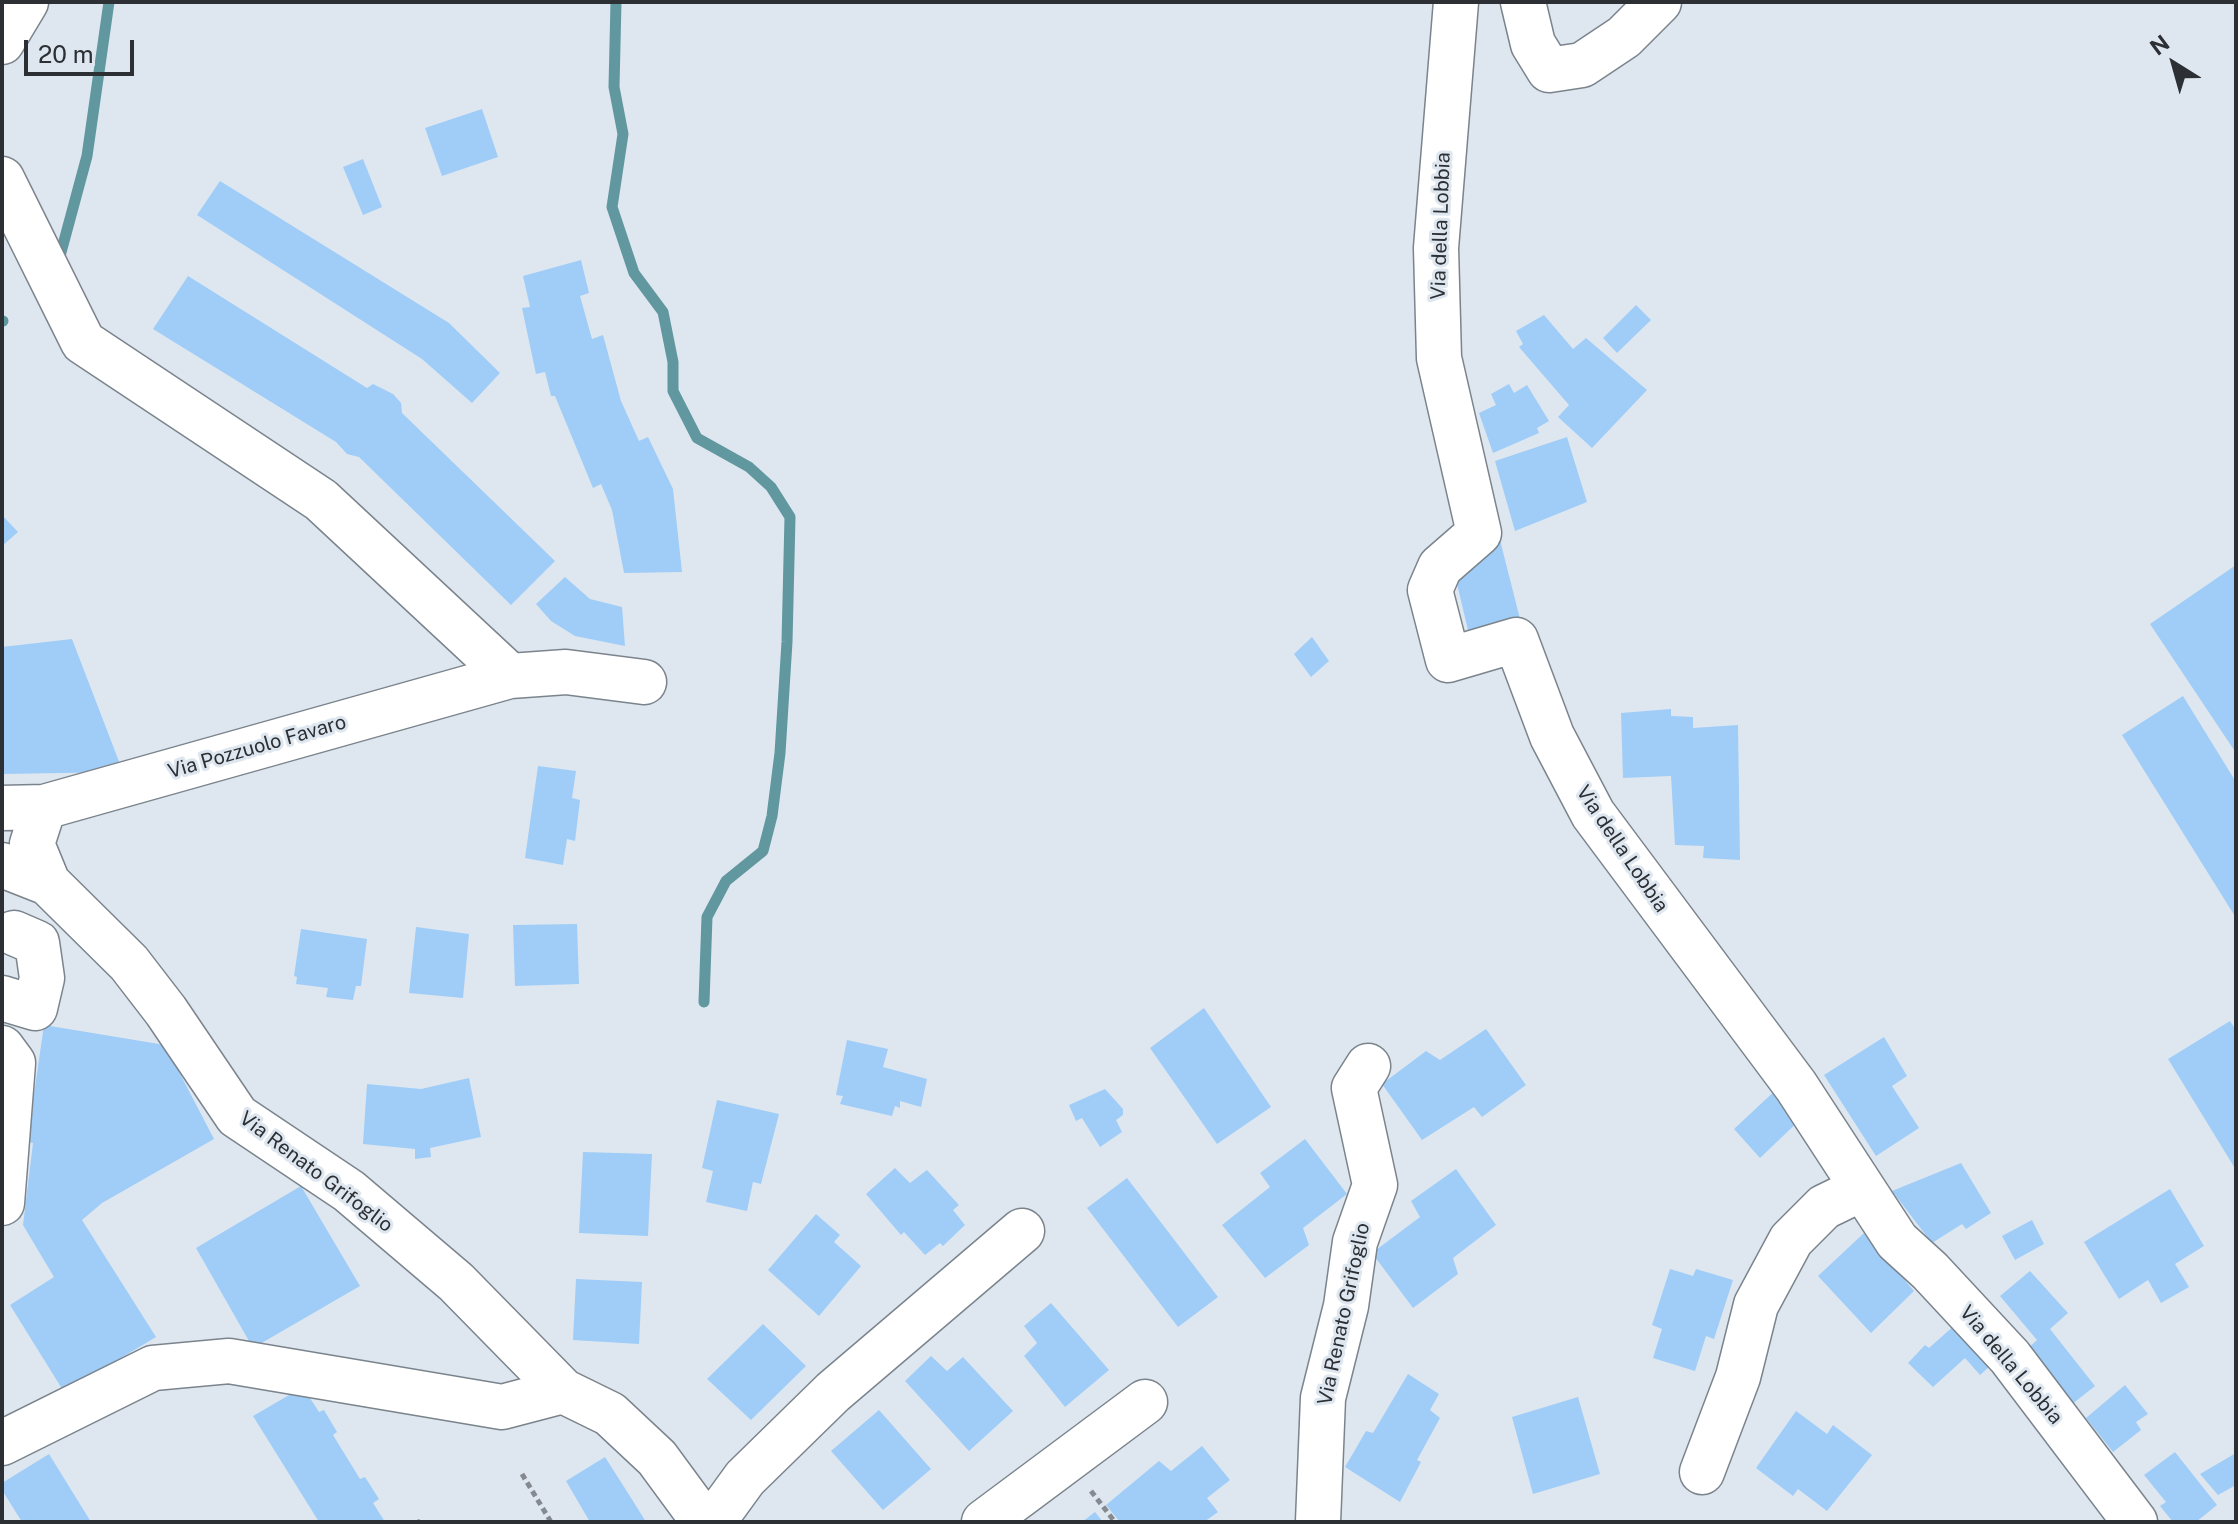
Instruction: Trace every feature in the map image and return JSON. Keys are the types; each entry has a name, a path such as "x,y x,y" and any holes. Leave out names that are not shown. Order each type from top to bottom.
{"street":[{"path":"2,42 26,2"},
{"name":"Via della Lobbia","path":"1456,2 1436,248 1439,358 1479,533 1440,567 1430,590 1448,660 1516,640 1552,736 1593,814 1796,1086 1897,1241 1930,1271 2010,1357 2135,1522"},
{"path":"1523,2 1533,44 1549,70 1582,65 1624,37 1659,2"},
{"path":"2,179 83,342 321,500 510,676"},
{"name":"Via Pozzuolo Favaro","path":"23,808 510,676 566,672 644,682"},
{"name":"Via Renato Grifoglio","path":"23,808 32,844 48,883 129,963 166,1011 237,1116 361,1201 456,1282 563,1391 610,1414 648,1449 704,1522"},
{"path":"2,865 48,883"},
{"path":"2,998 35,1008 42,978 37,943 14,933"},
{"path":"2,1048 13,1063 2,1203"},
{"name":"Via Renato Grifoglio","path":"1318,1522 1323,1398 1346,1306 1355,1242 1375,1185 1354,1088 1368,1066"},
{"path":"1702,1472 1738,1377 1756,1305 1791,1240 1824,1207 1861,1189"},
{"path":"713,1522 745,1478 833,1392 1022,1231"},
{"path":"2,1443 153,1368 229,1361 502,1407 563,1391"},
{"path":"984,1522 1145,1402"}],"path":[{"path":"522,1474 551,1522"}],"building":[{"path":"482,109 498,157 442,176 425,128"},
{"path":"363,159 382,207 363,215 343,167"},
{"path":"220,181 449,323 500,373 472,403 422,359 197,215"},
{"path":"581,260 589,293 580,296 592,339 603,335 621,401 639,441 648,437 673,489 682,572 624,573 612,510 601,484 593,488 555,396 551,396 545,372 536,374 522,308 530,307 523,276"},
{"path":"188,276 367,388 373,384 393,394 401,403 402,413 555,561 511,605 359,457 347,454 336,442 153,329"},
{"path":"1636,305 1651,320 1617,353 1603,338"},
{"path":"1544,315 1573,349 1586,338 1647,390 1592,448 1558,417 1569,405 1519,347 1523,344 1516,331"},
{"path":"1509,384 1514,393 1527,385 1549,421 1537,428 1539,433 1493,453 1479,413 1496,405 1491,394"},
{"path":"1567,437 1587,502 1515,531 1495,461"},
{"path":"2,515 18,532 2,546"},
{"path":"1499,536 1521,623 1469,634 1457,584 1459,563"},
{"path":"2236,565 2236,753 2150,624"},
{"path":"565,577 590,599 622,607 625,646 575,636 551,621 536,604"},
{"path":"1312,637 1329,661 1311,677 1294,654"},
{"path":"72,639 123,772 2,774 2,647"},
{"path":"2183,696 2236,782 2236,918 2122,735"},
{"path":"1671,709 1671,716 1693,717 1693,728 1738,725 1740,860 1703,858 1704,846 1675,845 1671,776 1623,778 1621,713"},
{"path":"538,766 576,771 572,798 580,800 575,841 567,839 563,865 525,858"},
{"path":"577,924 579,984 515,986 513,925"},
{"path":"416,927 469,934 463,998 409,993"},
{"path":"301,929 367,939 361,986 356,986 353,1000 326,997 328,988 296,984 297,977 294,976"},
{"path":"1204,1008 1271,1107 1217,1144 1150,1048"},
{"path":"2230,1021 2236,1030 2236,1170 2168,1059"},
{"path":"44,1025 165,1045 214,1139 102,1203 82,1220 156,1337 64,1392 10,1305 54,1277 23,1225 33,1143 27,1142"},
{"path":"1486,1029 1526,1085 1482,1117 1474,1107 1422,1140 1382,1084 1426,1051 1440,1060"},
{"path":"1884,1037 1907,1076 1892,1086 1919,1128 1876,1156 1824,1075"},
{"path":"847,1040 888,1049 883,1067 927,1079 921,1107 900,1101 900,1108 895,1106 892,1116 840,1104 843,1096 836,1095"},
{"path":"469,1078 481,1137 430,1148 431,1157 415,1159 415,1149 363,1144 367,1084 421,1089"},
{"path":"1780,1086 1805,1115 1760,1158 1734,1129"},
{"path":"1105,1089 1123,1109 1123,1115 1116,1120 1122,1132 1100,1147 1082,1118 1076,1121 1069,1105"},
{"path":"717,1100 779,1114 761,1184 753,1182 747,1211 706,1202 713,1171 702,1168"},
{"path":"1305,1139 1347,1194 1303,1228 1309,1245 1265,1278 1222,1225 1270,1187 1260,1173"},
{"path":"583,1152 652,1154 648,1236 579,1233"},
{"path":"1961,1163 1991,1213 1966,1229 1962,1224 1932,1243 1892,1191"},
{"path":"895,1168 910,1183 927,1170 959,1205 953,1210 965,1225 943,1246 940,1243 925,1255 904,1232 901,1235 866,1194"},
{"path":"1456,1169 1496,1225 1453,1258 1458,1274 1413,1308 1372,1253 1420,1217 1411,1201"},
{"path":"1127,1178 1218,1297 1178,1327 1087,1208"},
{"path":"301,1186 360,1286 253,1348 196,1248"},
{"path":"2170,1189 2204,1246 2175,1264 2189,1287 2161,1303 2148,1280 2119,1299 2084,1242"},
{"path":"816,1214 840,1235 834,1242 861,1266 819,1316 768,1270"},
{"path":"2032,1220 2044,1244 2015,1260 2002,1236"},
{"path":"1864,1233 1914,1291 1871,1333 1818,1276"},
{"path":"1670,1269 1693,1276 1696,1269 1733,1280 1714,1339 1706,1336 1695,1371 1653,1358 1662,1329 1652,1325"},
{"path":"2030,1271 2068,1313 2050,1329 2095,1386 2071,1405 2026,1350 2037,1340 2000,1296"},
{"path":"576,1279 642,1282 639,1344 573,1340"},
{"path":"1051,1303 1109,1370 1065,1407 1024,1356 1037,1343 1024,1326"},
{"path":"1965,1316 2000,1357 1980,1375 1965,1358 1933,1387 1908,1363 1925,1345 1929,1348"},
{"path":"763,1324 806,1366 751,1420 707,1379"},
{"path":"931,1356 947,1371 963,1357 1013,1411 969,1451 905,1381"},
{"path":"1408,1374 1439,1394 1430,1410 1440,1418 1417,1460 1421,1462 1400,1502 1345,1467 1366,1431 1373,1433"},
{"path":"2125,1385 2148,1414 2136,1422 2141,1430 2113,1452 2086,1418"},
{"path":"303,1387 319,1412 324,1410 337,1432 333,1435 360,1479 365,1477 379,1499 373,1503 385,1522 319,1522 253,1416"},
{"path":"1578,1397 1600,1474 1533,1494 1512,1417"},
{"path":"879,1410 931,1469 883,1510 831,1451"},
{"path":"1796,1411 1827,1434 1833,1425 1872,1455 1827,1511 1798,1489 1793,1496 1756,1468"},
{"path":"1202,1446 1230,1480 1207,1498 1218,1512 1204,1522 1120,1522 1106,1505 1159,1461 1171,1471"},
{"path":"2175,1452 2217,1505 2196,1522 2173,1522 2160,1506 2166,1502 2144,1475"},
{"path":"2236,1453 2236,1485 2218,1495 2200,1474"},
{"path":"49,1454 91,1522 22,1522 2,1490 2,1483"},
{"path":"605,1457 646,1522 590,1522 566,1481"},
{"path":"1095,1512 1103,1522 1082,1522"}],"waterway":[{"path":"60,256 87,156 109,2"},
{"path":"616,2 614,87 623,134 612,207 634,273 663,312 673,362 673,391 697,438 749,467 771,487 790,517 787,642 780,753 772,816 763,851 726,881 707,917 704,1002"}]}
